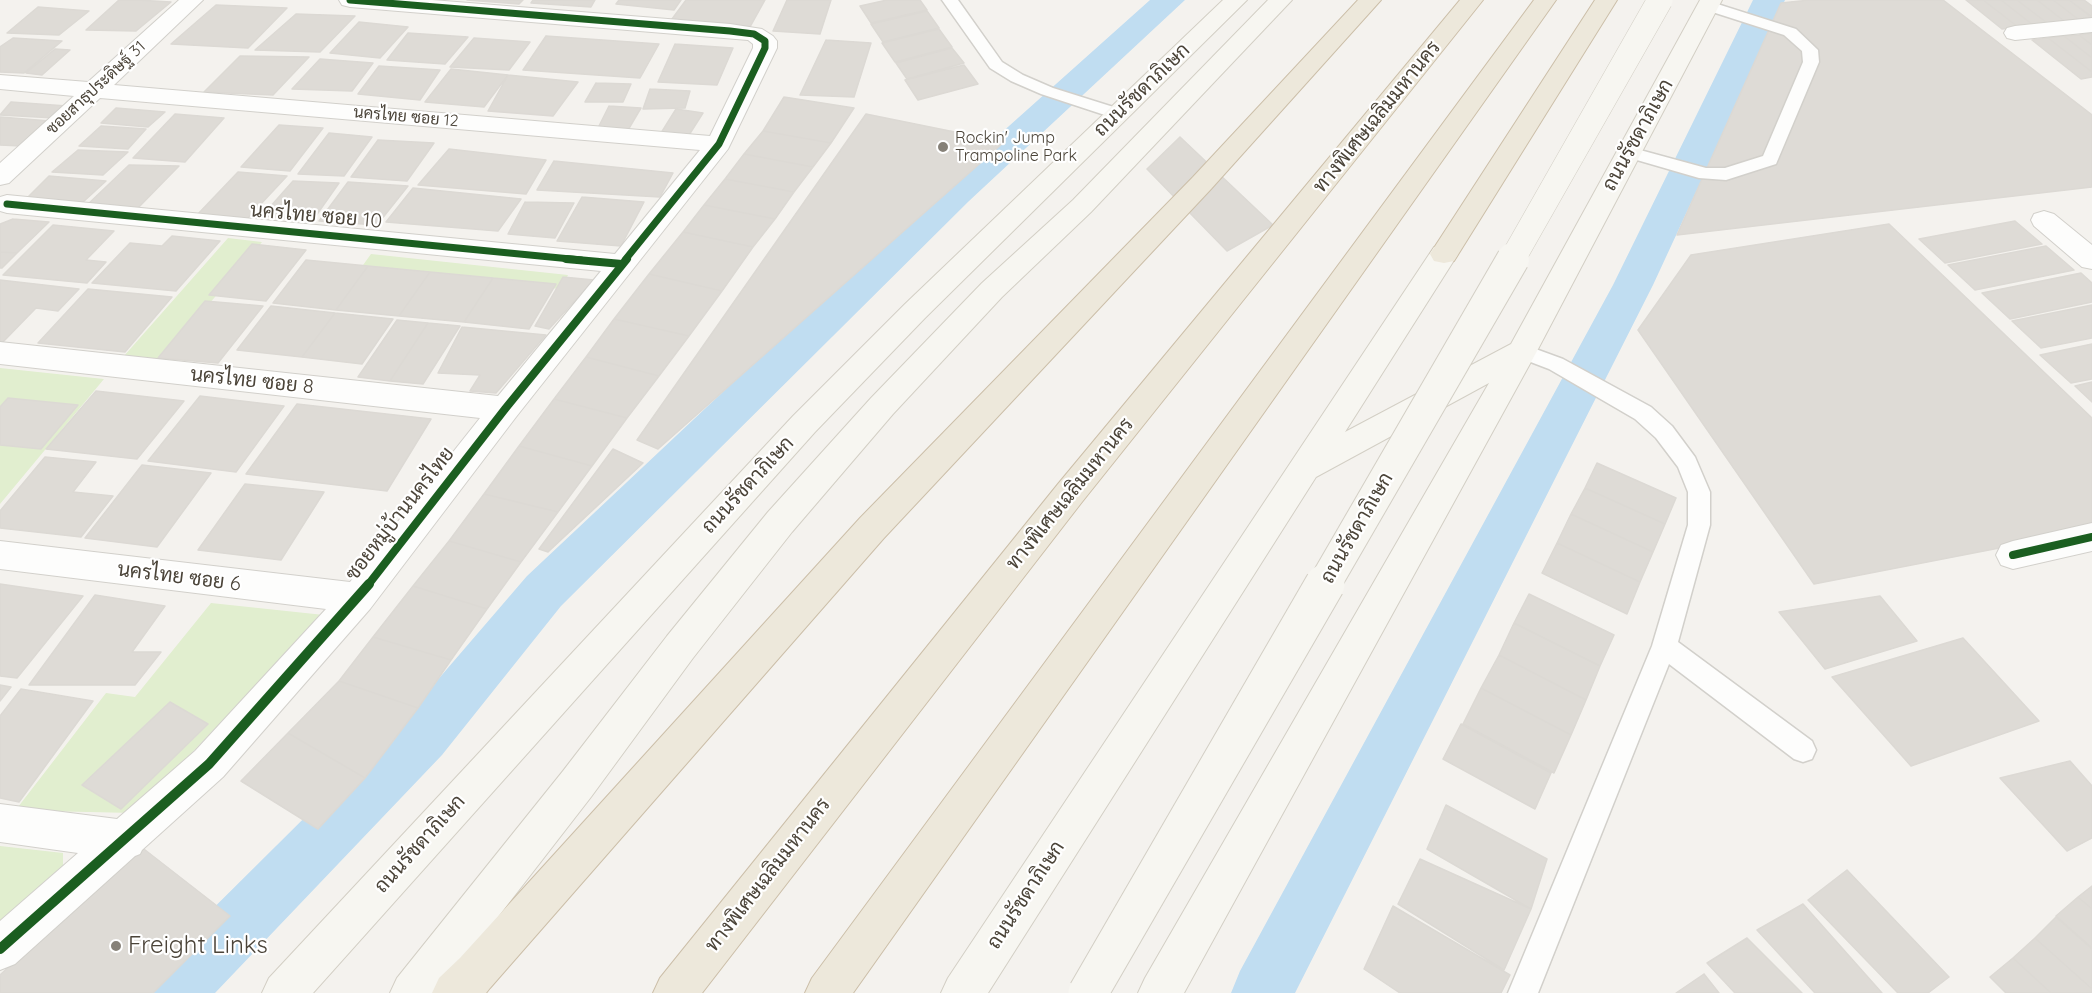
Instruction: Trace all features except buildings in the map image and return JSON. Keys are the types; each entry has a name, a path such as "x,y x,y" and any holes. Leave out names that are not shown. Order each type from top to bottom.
{"highway":[{"path":"454,993 475,973 872,528 1202,183 1370,0"},
{"name":"ทางพิเศษเฉลิมมหานคร","path":"675,993 1070,493 1472,0"},
{"path":"827,993 1545,0"},
{"path":"1444,254 1606,0"}],"main road":[{"name":"ถนนรัชดาภิเษก","path":"284,993 804,424 915,311 1236,0"},
{"name":"ถนนรัชดาภิเษก","path":"412,993 577,784 680,646 795,504 882,406 992,290 1082,206 1176,106 1281,0"},
{"name":"ถนนรัชดาภิเษก","path":"1088,993 1472,330 1660,0"},
{"name":"ถนนรัชดาภิเษก","path":"1160,993 1522,351 1709,3"},
{"name":"ถนนรัชดาภิเษก","path":"963,993 1444,254"},
{"path":"1303,469 1522,351"}],"street":[{"name":"ซอยสาธุประดิษฐ์ 31","path":"4,207 15,193 15,185 0,177 192,0"},
{"name":"ซอยหมู่บ้านนครไทย","path":"0,949 126,840 209,764 358,598 505,409 719,144 765,48 765,41 754,34 730,31 350,0"},
{"path":"2015,33 2092,25"},
{"name":"นครไทย ซอย 12","path":"0,82 719,144"},
{"name":"นครไทย ซอย 10","path":"4,207 622,264"},
{"path":"2044,220 2092,260"},
{"name":"นครไทย ซอย 8","path":"0,353 505,409"},
{"path":"2013,555 2092,537"},
{"name":"นครไทย ซอย 6","path":"0,555 358,598"},
{"path":"0,823 126,840"}],"lane":[{"path":"950,0 996,65 1017,78 1047,91 1117,114"},
{"path":"1629,152 1705,174 1726,174 1770,160 1812,62 1810,50 1802,40 1790,32 1709,3"},
{"path":"1522,351 1570,372 1643,413 1664,432 1687,463 1700,492 1699,525 1664,646 1524,993"},
{"path":"1664,646 1803,750"}],"green space":[{"path":"228,238 262,242 161,360 124,356"},
{"path":"371,254 568,275 561,289 358,272"},
{"path":"0,368 104,379 0,504"},
{"path":"211,603 324,615 134,813 42,811 18,807 106,693 135,697"},
{"path":"0,846 63,853 63,868 0,926"}],"waterway":[{"path":"172,993 423,737 544,591 956,193 1169,0"},
{"path":"1262,993 1633,285 1769,0"}],"cycle path":[{"path":"0,949 209,764 358,598 505,409 719,144 765,48 765,41 754,34 730,31 350,0"},
{"path":"7,204 622,264"},
{"path":"2013,555 2092,537"}],"place":[{"name":"Rockin' Jump Trampoline Park","path":"943,147"},
{"name":"Freight Links","path":"116,946"}]}
